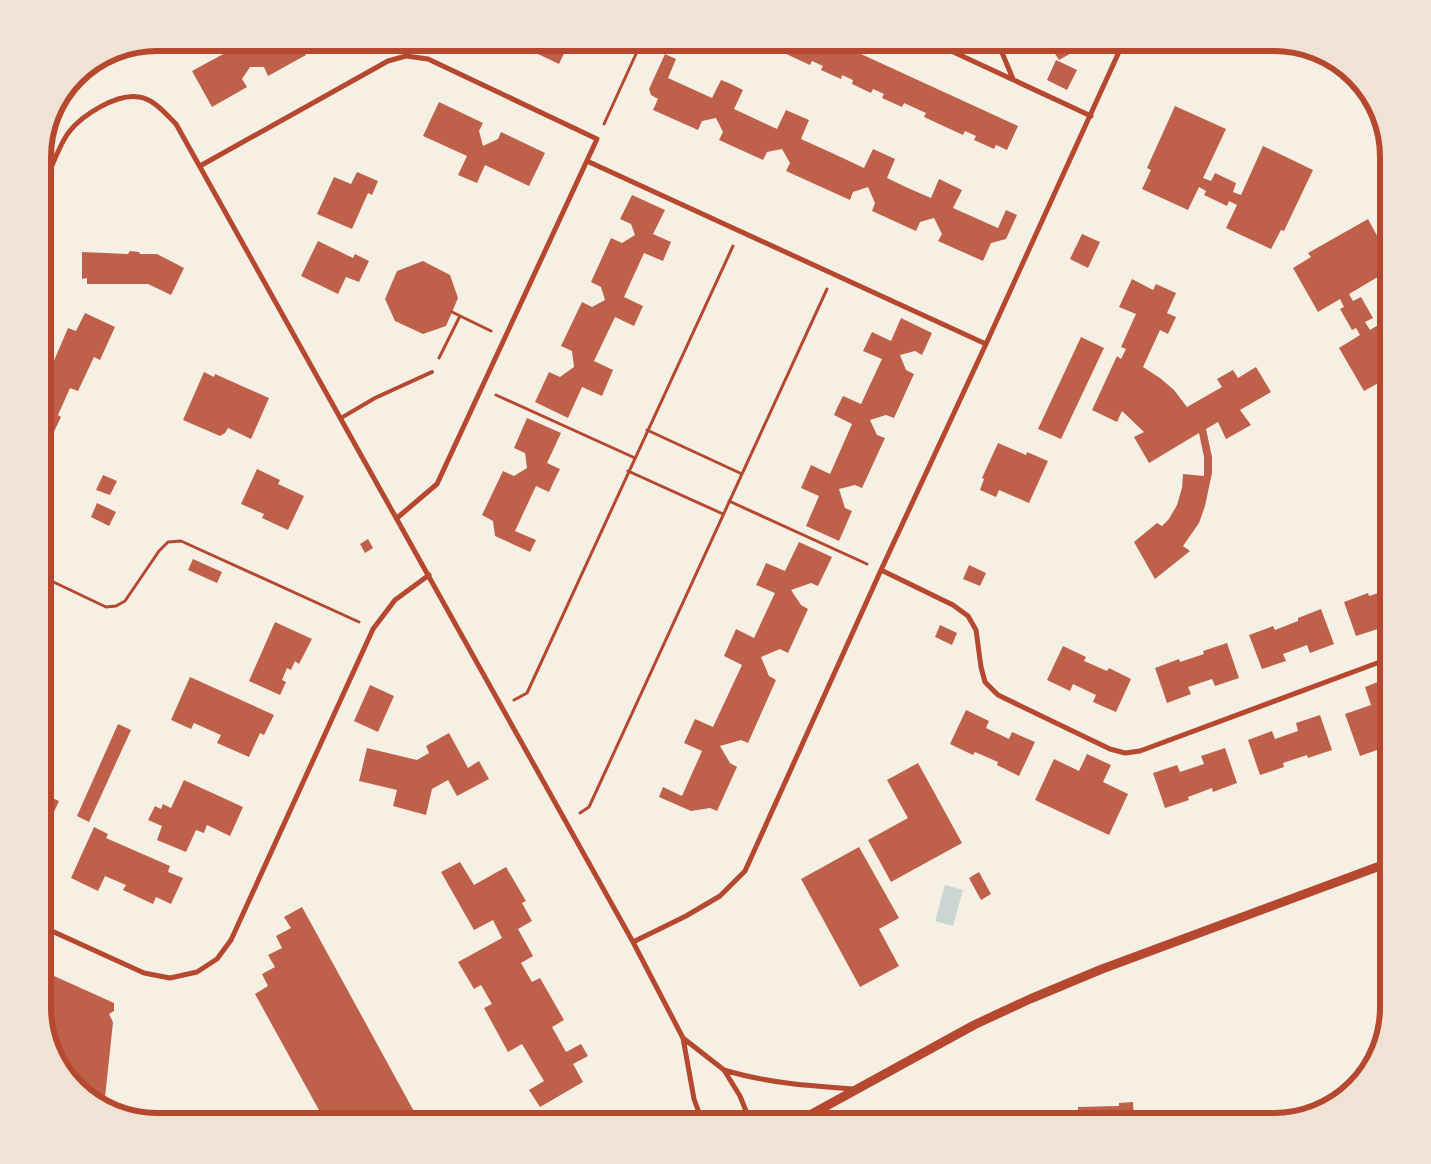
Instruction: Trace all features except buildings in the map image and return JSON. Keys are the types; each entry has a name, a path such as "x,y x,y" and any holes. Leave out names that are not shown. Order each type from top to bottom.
{"street":[{"path":"953,51 1091,116"},
{"path":"1002,51 1013,80"},
{"path":"633,942 686,916 720,896 745,871 1119,51"},
{"path":"200,166 388,61 406,56 428,59 597,139 437,484 397,518"},
{"path":"51,170 68,133 79,121 91,112 117,99 139,97 158,106 176,124 633,942 683,1038 694,1099 699,1113"},
{"path":"586,162 986,344"},
{"path":"881,570 953,606 968,616 976,630 980,667 985,682 998,695 1110,749 1125,752 1140,751 1380,661"},
{"path":"51,932 144,973 170,978 197,972 217,959 231,940 373,629 395,600 429,576"},
{"path":"814,1113 974,1025 1030,999 1111,966 1380,866"},
{"path":"683,1038 724,1070 740,1096 747,1113"},
{"path":"724,1070 768,1081 854,1090"}],"lane":[{"path":"341,418 374,398 432,372"}],"path":[{"path":"606,120 637,51"},
{"path":"502,707 527,693 740,232"},
{"path":"566,822 589,807 833,274"},
{"path":"452,312 506,338"},
{"path":"432,372 460,316"},
{"path":"482,388 634,458"},
{"path":"647,430 742,474"},
{"path":"628,471 723,514"},
{"path":"729,501 881,570"},
{"path":"51,581 106,607 116,606 125,601 159,551 168,542 181,542 373,629"}],"shaded area":[{"path":"945,885 963,890 953,926 935,921"}]}
